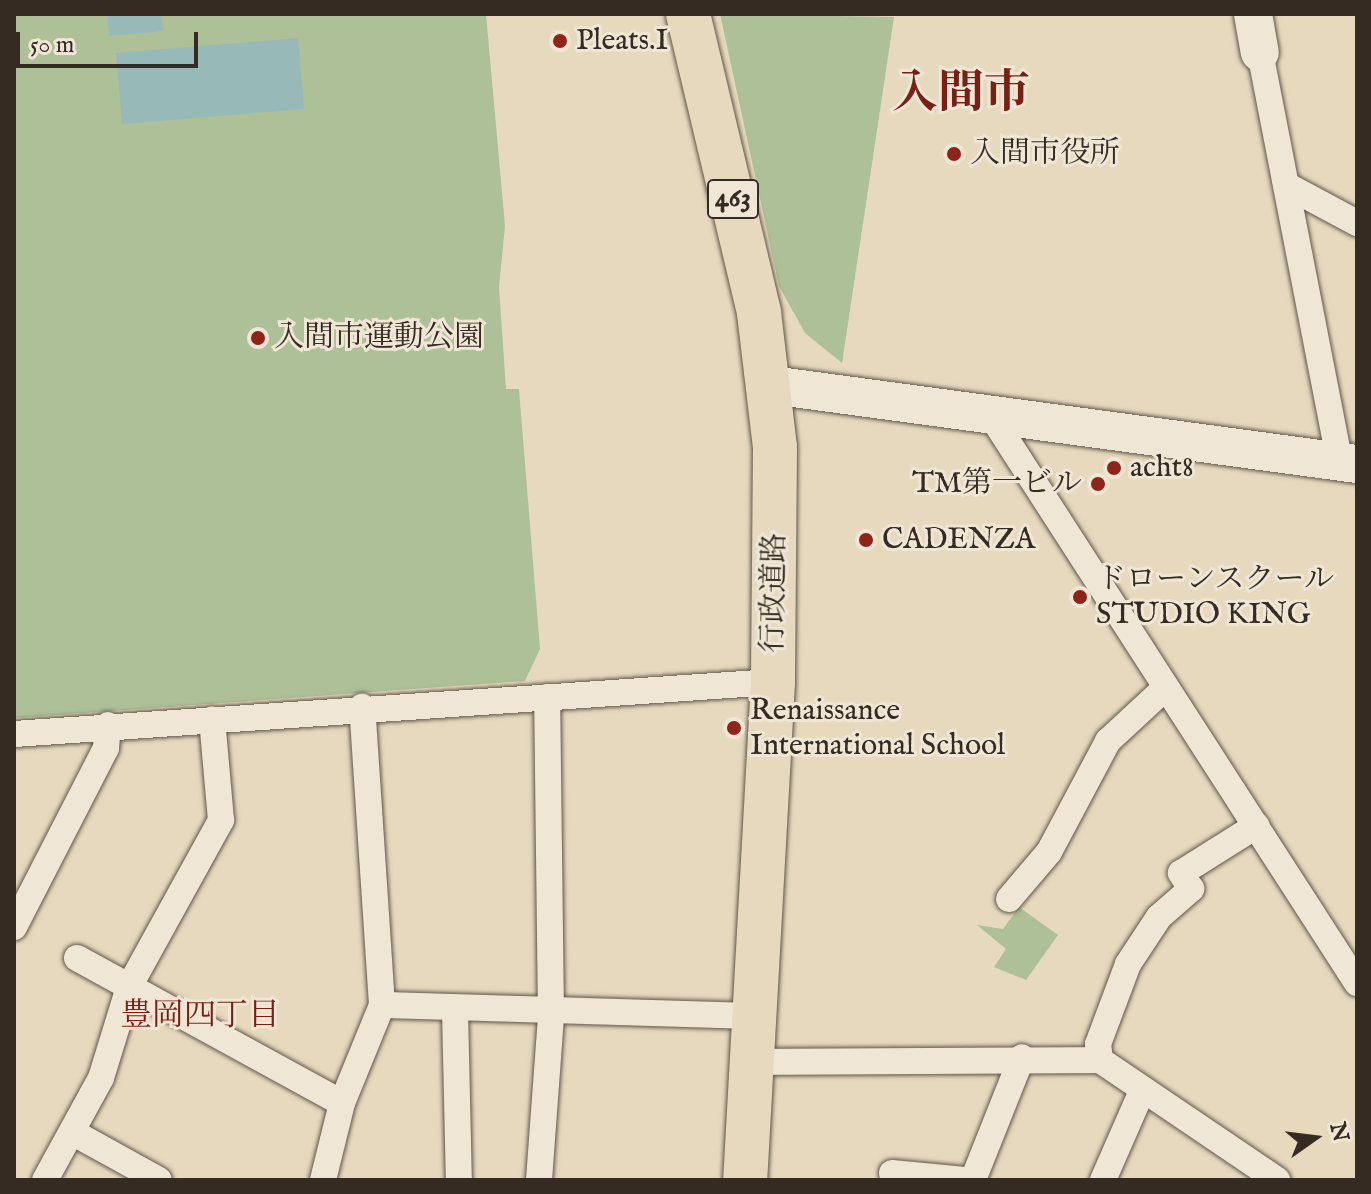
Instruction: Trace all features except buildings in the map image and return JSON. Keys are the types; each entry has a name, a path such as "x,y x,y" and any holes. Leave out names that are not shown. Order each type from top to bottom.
{"highway":[{"name":"行政道路","path":"688,14 771,385 773,682 745,1180"}],"street":[{"path":"771,385 1348,463 1286,185 1253,14"},
{"path":"1286,185 1357,223"},
{"path":"990,414 1163,690 1256,826 1357,983"},
{"path":"14,734 362,707 773,682"},
{"path":"1009,899 1049,852 1108,741 1163,690"},
{"path":"539,1180 551,1016 547,697"},
{"path":"323,1180 342,1103 382,1005 362,707"},
{"path":"45,1180 101,1078 129,987 221,820 212,719"},
{"path":"14,927 106,748 108,725"},
{"path":"1100,1060 1098,1044 1128,964 1159,917 1191,889 1181,873 1256,826"},
{"path":"77,958 342,1103"},
{"path":"382,1005 551,1016 756,1016"},
{"path":"455,1010 459,1180"},
{"path":"973,1180 1022,1057"},
{"path":"751,1062 1022,1057 1100,1060 1143,1089 1246,1171 1277,1180"},
{"path":"1103,1180 1143,1089"},
{"path":"72,1132 116,1170 159,1180"},
{"path":"892,1173 965,1180"}],"green space":[{"name":"入間市運動公園","path":"14,14 486,14 505,226 499,287 506,389 519,389 540,649 525,681 14,718"},
{"path":"720,14 894,17 842,363 805,333 779,286"},
{"path":"1019,907 1058,935 1026,980 994,967 1006,949 977,925 1003,929"}],"water":[{"path":"107,14 161,14 163,31 109,36"},
{"path":"298,38 304,109 122,124 116,53"}],"place":[{"name":"Pleats.I","path":"560,41"},
{"name":"入間市役所","path":"954,154"},
{"name":"入間市運動公園","path":"258,338"},
{"name":"acht8","path":"1114,468"},
{"name":"TM第一ビル","path":"1098,484"},
{"name":"CADENZA","path":"866,540"},
{"name":"ドローンスクール STUDIO KING","path":"1080,597"},
{"name":"Renaissance International School","path":"734,728"}],"district":[{"name":"入間市","path":"961,95"},
{"name":"豊岡四丁目","path":"200,1017"}]}
